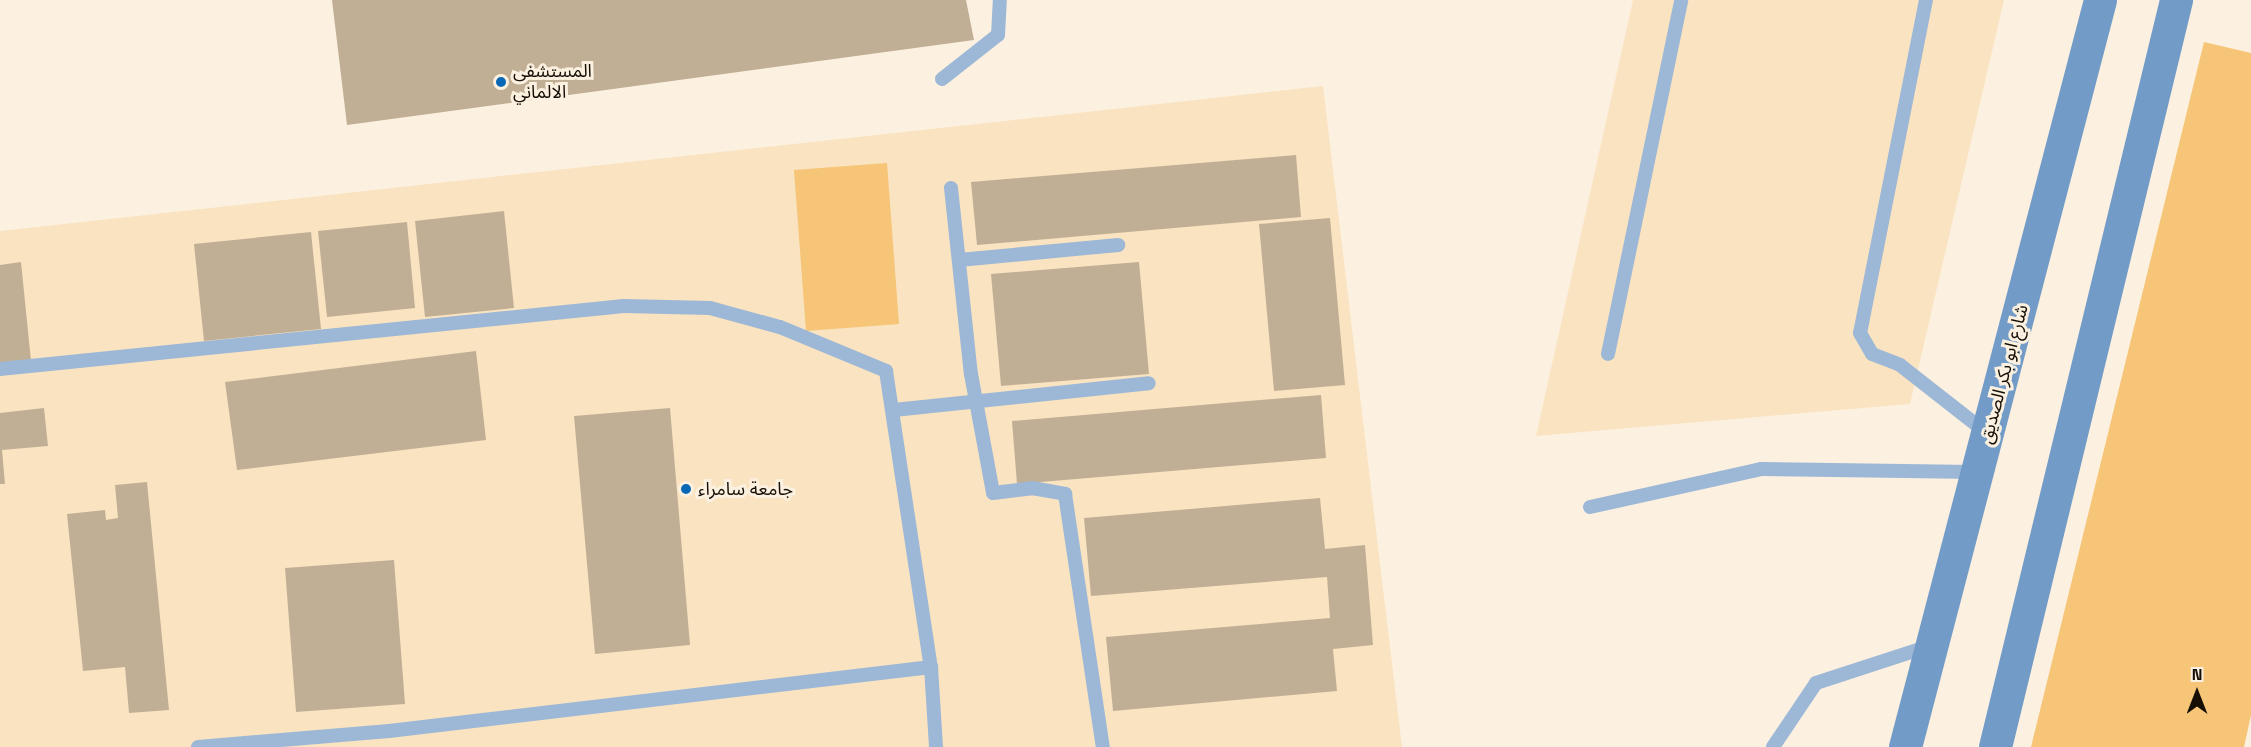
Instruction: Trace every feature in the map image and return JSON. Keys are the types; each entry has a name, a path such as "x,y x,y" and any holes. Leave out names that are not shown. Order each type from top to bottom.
{"main road":[{"name":"شارع ابو بكر الصديق","path":"1905,747 2100,0"},
{"path":"1995,747 2176,0"}],"lane":[{"path":"942,79 998,35 1000,0"},
{"path":"1608,354 1681,0"},
{"path":"1926,0 1860,333 1872,354 1900,365 1988,434"},
{"path":"951,188 975,398 993,493 1032,488 1065,494 1103,747"},
{"path":"959,260 1118,245"},
{"path":"0,369 624,306 710,308 780,327 886,371 894,410 931,667 936,747"},
{"path":"894,410 975,398 1149,383"},
{"path":"1590,507 1761,469 1978,472"},
{"path":"1773,747 1816,683 1932,645"},
{"path":"198,747 389,731 931,667"}],"shaded area":[{"path":"1633,0 2004,0 1910,404 1536,436"},
{"path":"2204,42 2251,53 2251,715 2244,747 2031,747"},
{"name":"جامعة سامراء","path":"1323,86 1402,747 0,747 0,231"},
{"path":"887,163 899,324 806,331 794,170"}],"building":[{"name":"المستشفى الالماني","path":"332,0 966,0 974,40 347,125"},
{"path":"1296,155 1301,217 977,245 971,182"},
{"path":"504,211 514,308 425,317 415,221"},
{"path":"1330,218 1345,385 1274,391 1259,224"},
{"path":"407,222 415,308 327,317 318,231"},
{"path":"311,232 321,329 204,341 194,244"},
{"path":"21,262 31,361 0,364 0,265"},
{"path":"1139,262 1149,374 1001,386 991,274"},
{"path":"476,351 486,440 237,470 225,382"},
{"path":"1321,395 1326,458 1017,484 1012,421"},
{"path":"44,408 48,446 2,450 5,484 0,484 0,413"},
{"path":"670,408 690,645 595,654 574,416"},
{"path":"147,482 169,710 129,713 125,667 83,671 67,514 105,510 106,520 118,518 115,485"},
{"path":"1320,498 1325,549 1365,545 1373,645 1333,649 1337,691 1113,711 1106,637 1330,618 1327,577 1091,596 1084,518"},
{"path":"394,560 405,704 296,712 285,568"}],"place":[{"name":"المستشفى الالماني","path":"501,82"},
{"name":"جامعة سامراء","path":"686,489"}]}
